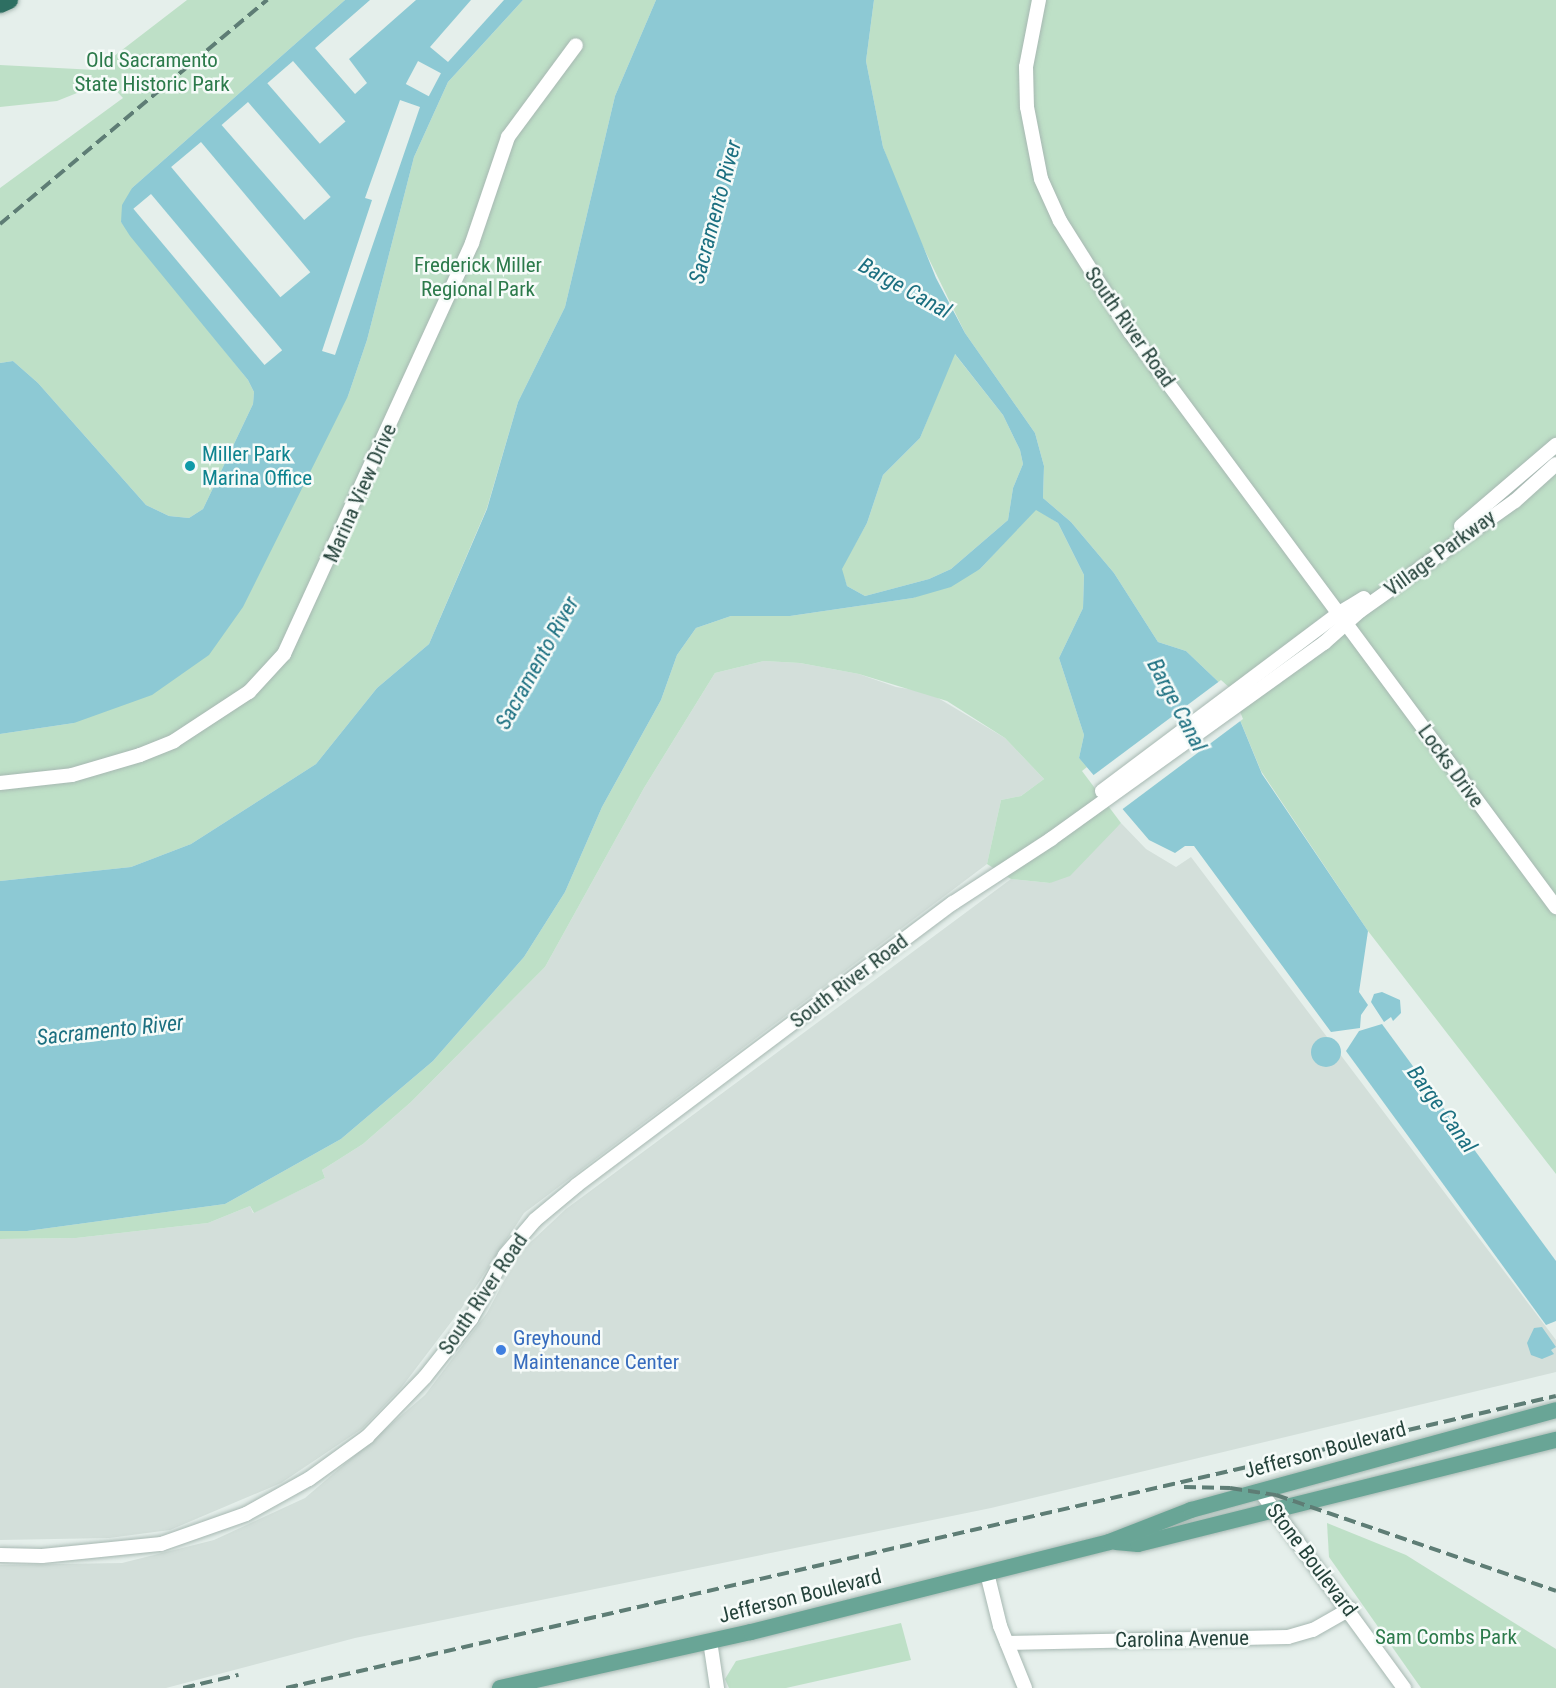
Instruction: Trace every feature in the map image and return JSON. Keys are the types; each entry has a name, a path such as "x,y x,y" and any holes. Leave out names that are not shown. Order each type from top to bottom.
{"highway":[{"path":"0,4 9,0"}],"main road":[{"name":"Jefferson Boulevard","path":"500,1688 710,1641 1109,1542 1191,1510 1556,1410"},
{"name":"Jefferson Boulevard","path":"1109,1542 1138,1544 1274,1508 1556,1440"}],"street":[{"name":"South River Road","path":"0,1556 42,1556 161,1544 246,1514 309,1479 367,1437 425,1377 471,1319 505,1255 535,1220 953,903 1049,836 1315,630 1343,618 1130,332 1056,213 1041,179 1028,107 1026,67 1039,0"},
{"name":"Marina View Drive","path":"0,783 72,775 140,755 174,741 249,692 284,654 472,243 508,137 576,45"},
{"name":"Village Parkway","path":"1324,643 1343,618 1455,531 1556,446"},
{"name":"Village Parkway","path":"1343,618 1461,535 1515,501 1556,464"},
{"name":"Locks Drive","path":"1343,618 1556,907"},
{"name":"South River Road","path":"1049,836 1324,643"},
{"name":"Stone Boulevard","path":"1261,1492 1350,1609 1404,1688"},
{"path":"987,1573 1006,1643 1025,1688"},
{"name":"Carolina Avenue","path":"1006,1643 1288,1637 1313,1630 1350,1609"},
{"path":"710,1641 717,1688"}],"shaded area":[{"path":"764,661 800,663 859,674 896,687 928,692 1005,738 1044,779 1021,796 1001,800 987,864 524,1213 461,1309 401,1388 363,1428 281,1483 170,1530 109,1538 0,1540 0,1239 76,1238 208,1223 250,1206 253,1213 325,1178 322,1170 363,1144 411,1102 545,967 644,788 715,673"},
{"path":"1121,823 1146,849 1176,867 1191,857 1556,1340 1556,1372 991,1508 355,1638 166,1688 0,1688 0,1565 122,1563 214,1540 305,1498 425,1395 487,1313 519,1253 566,1209 1011,879 1050,883"}],"green space":[{"name":"Old Sacramento State Historic Park","path":"187,0 345,0 132,188 121,222 248,380 254,392 253,404 203,509 189,518 169,516 146,505 38,383 13,361 0,363 0,188 123,98 107,81 57,101 0,107 0,65 96,70"},
{"name":"Frederick Miller Regional Park","path":"523,0 656,0 615,96 565,307 518,402 487,508 429,644 377,688 316,764 191,844 131,867 0,881 0,734 74,723 348,396 367,340 414,157 448,82"},
{"path":"874,0 1556,0 1556,1174 1368,931 1261,771 1228,691 1186,651 1158,642 1114,573 1071,522 1043,498 1044,466 1035,433 965,333 909,218 883,147 866,61"},
{"path":"954,353 1003,415 1020,450 1023,464 1013,488 1008,520 951,569 929,579 865,596 847,586 841,569 867,523 883,475 920,438"},
{"path":"1036,509 1058,523 1084,575 1083,608 1059,658 1084,735 1079,758 1087,767 1082,771 1121,823 1070,876 1050,883 1011,879 987,864 1001,800 1021,796 1044,779 1005,738 947,701 859,674 800,663 764,661 715,673 644,788 545,967 411,1102 363,1144 322,1170 325,1178 254,1213 250,1206 208,1223 76,1238 0,1239 0,1231 27,1231 225,1204 341,1139 433,1061 524,957 565,892 602,807 661,700 677,655 696,628 731,616 790,616 913,598 980,569"},
{"name":"Sam Combs Park","path":"1327,1523 1406,1555 1556,1649 1556,1688 1421,1688 1329,1557"},
{"path":"901,1623 911,1660 786,1688 729,1688 725,1679 736,1661"}],"water":[{"path":"345,0 523,0 448,82 414,157 367,340 348,396 243,607 209,655 152,695 74,723 0,734 0,363 13,361 38,383 146,505 169,516 189,518 203,509 253,404 254,392 248,380 130,236 121,222 122,205 132,188"},
{"path":"656,0 874,0 866,61 883,147 936,278 965,333 1035,433 1044,466 1043,498 1071,522 1114,573 1158,642 1186,651 1228,691 1262,774 1368,931 1359,992 1368,1005 1361,1015 1360,1028 1331,1032 1194,846 1185,846 1175,853 1149,840 1079,758 1084,735 1059,658 1083,608 1084,575 1058,523 1036,510 980,569 951,587 913,598 790,616 731,616 696,628 677,655 661,700 602,807 565,892 524,957 433,1061 341,1139 225,1204 27,1231 0,1231 0,881 131,867 191,844 316,764 377,688 429,644 487,509 518,402 565,307 615,96","holes":["955,354 1003,415 1020,450 1023,464 1013,488 1008,520 951,569 929,579 865,596 847,586 842,569 867,523 883,475 920,438"]},
{"path":"1382,992 1400,1000 1401,1013 1393,1021 1391,1017 1384,1022 1371,1002 1374,994"},
{"name":"Barge Canal","path":"1382,1024 1556,1261 1556,1321 1546,1325 1346,1051 1359,1031"},
{"path":"1326,1037 1332,1038 1340,1046 1340,1058 1332,1066 1326,1067 1320,1066 1312,1058 1311,1052 1312,1046 1320,1038"},
{"path":"1542,1327 1556,1347 1551,1350 1554,1354 1542,1359 1531,1355 1527,1343 1534,1328"}],"pier":[{"path":"370,0 416,0 349,59 367,83 355,94 315,48"},
{"path":"471,0 504,0 448,62 430,47"},
{"path":"293,61 345,121 320,144 267,83"},
{"path":"418,61 441,73 429,96 406,84"},
{"path":"400,100 420,107 335,355 322,351 372,200 365,198"},
{"path":"248,102 331,197 304,220 222,125"},
{"path":"201,142 310,272 280,297 171,167"},
{"path":"151,194 282,350 265,365 133,209"},
{"path":"1221,680 1231,689 1243,719 1120,811 1091,777"}],"railway":[{"path":"0,224 267,0"},
{"path":"286,1688 1556,1396"},
{"path":"1184,1487 1230,1488 1276,1495 1556,1591"},
{"path":"183,1688 238,1675"}],"place":[{"name":"Miller Park Marina Office","path":"190,466"},
{"name":"Greyhound Maintenance Center","path":"501,1350"}],"water label":[{"name":"Sacramento River","path":"715,212"},
{"name":"Sacramento River","path":"537,663"},
{"name":"Sacramento River","path":"110,1030"}]}
